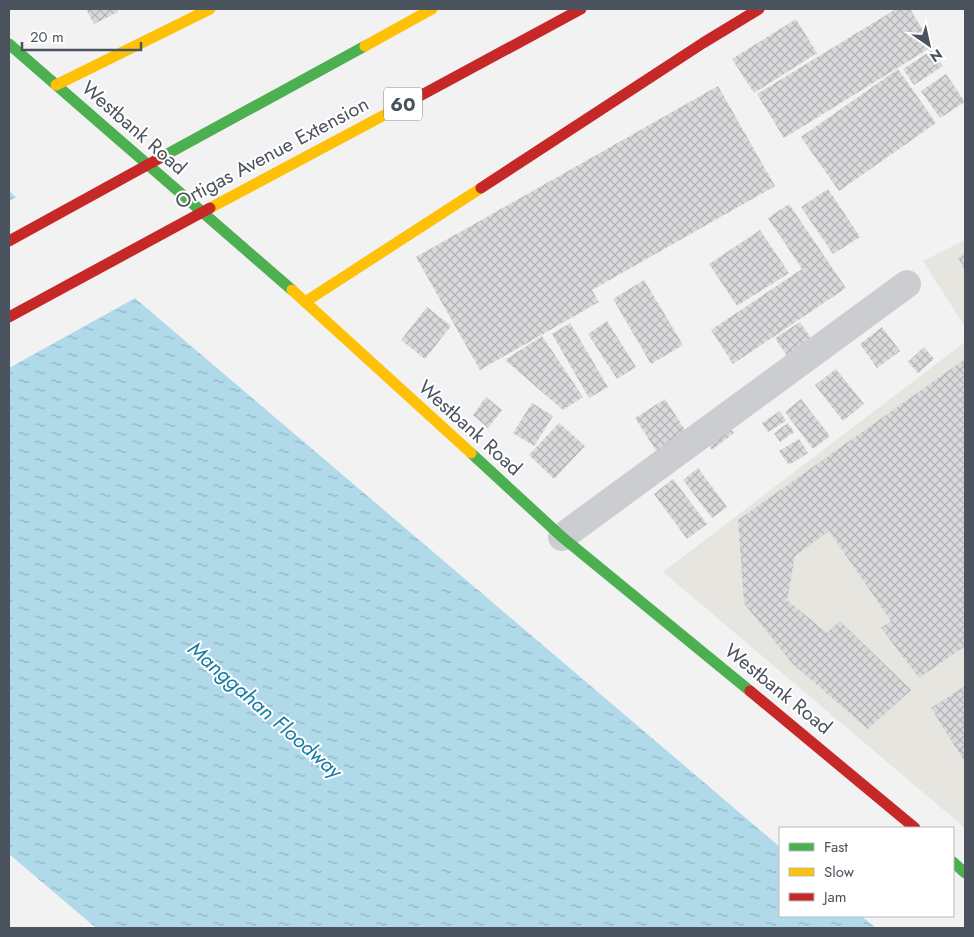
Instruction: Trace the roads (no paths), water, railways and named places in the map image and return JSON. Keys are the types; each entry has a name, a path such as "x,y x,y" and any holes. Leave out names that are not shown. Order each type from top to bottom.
{"main road":[{"path":"56,85 210,9"},
{"path":"9,241 432,9"},
{"name":"Ortigas Avenue Extension","path":"9,317 581,9"},
{"path":"304,302 759,9"},
{"name":"Westbank Road","path":"9,44 304,302 562,537 864,784 913,827"},
{"path":"954,863 965,873"}],"street":[{"path":"562,537 906,284"}],"water":[{"name":"Manggahan Floodway","path":"9,191 779,846 779,917 862,917 876,928 96,928 9,854"}]}
